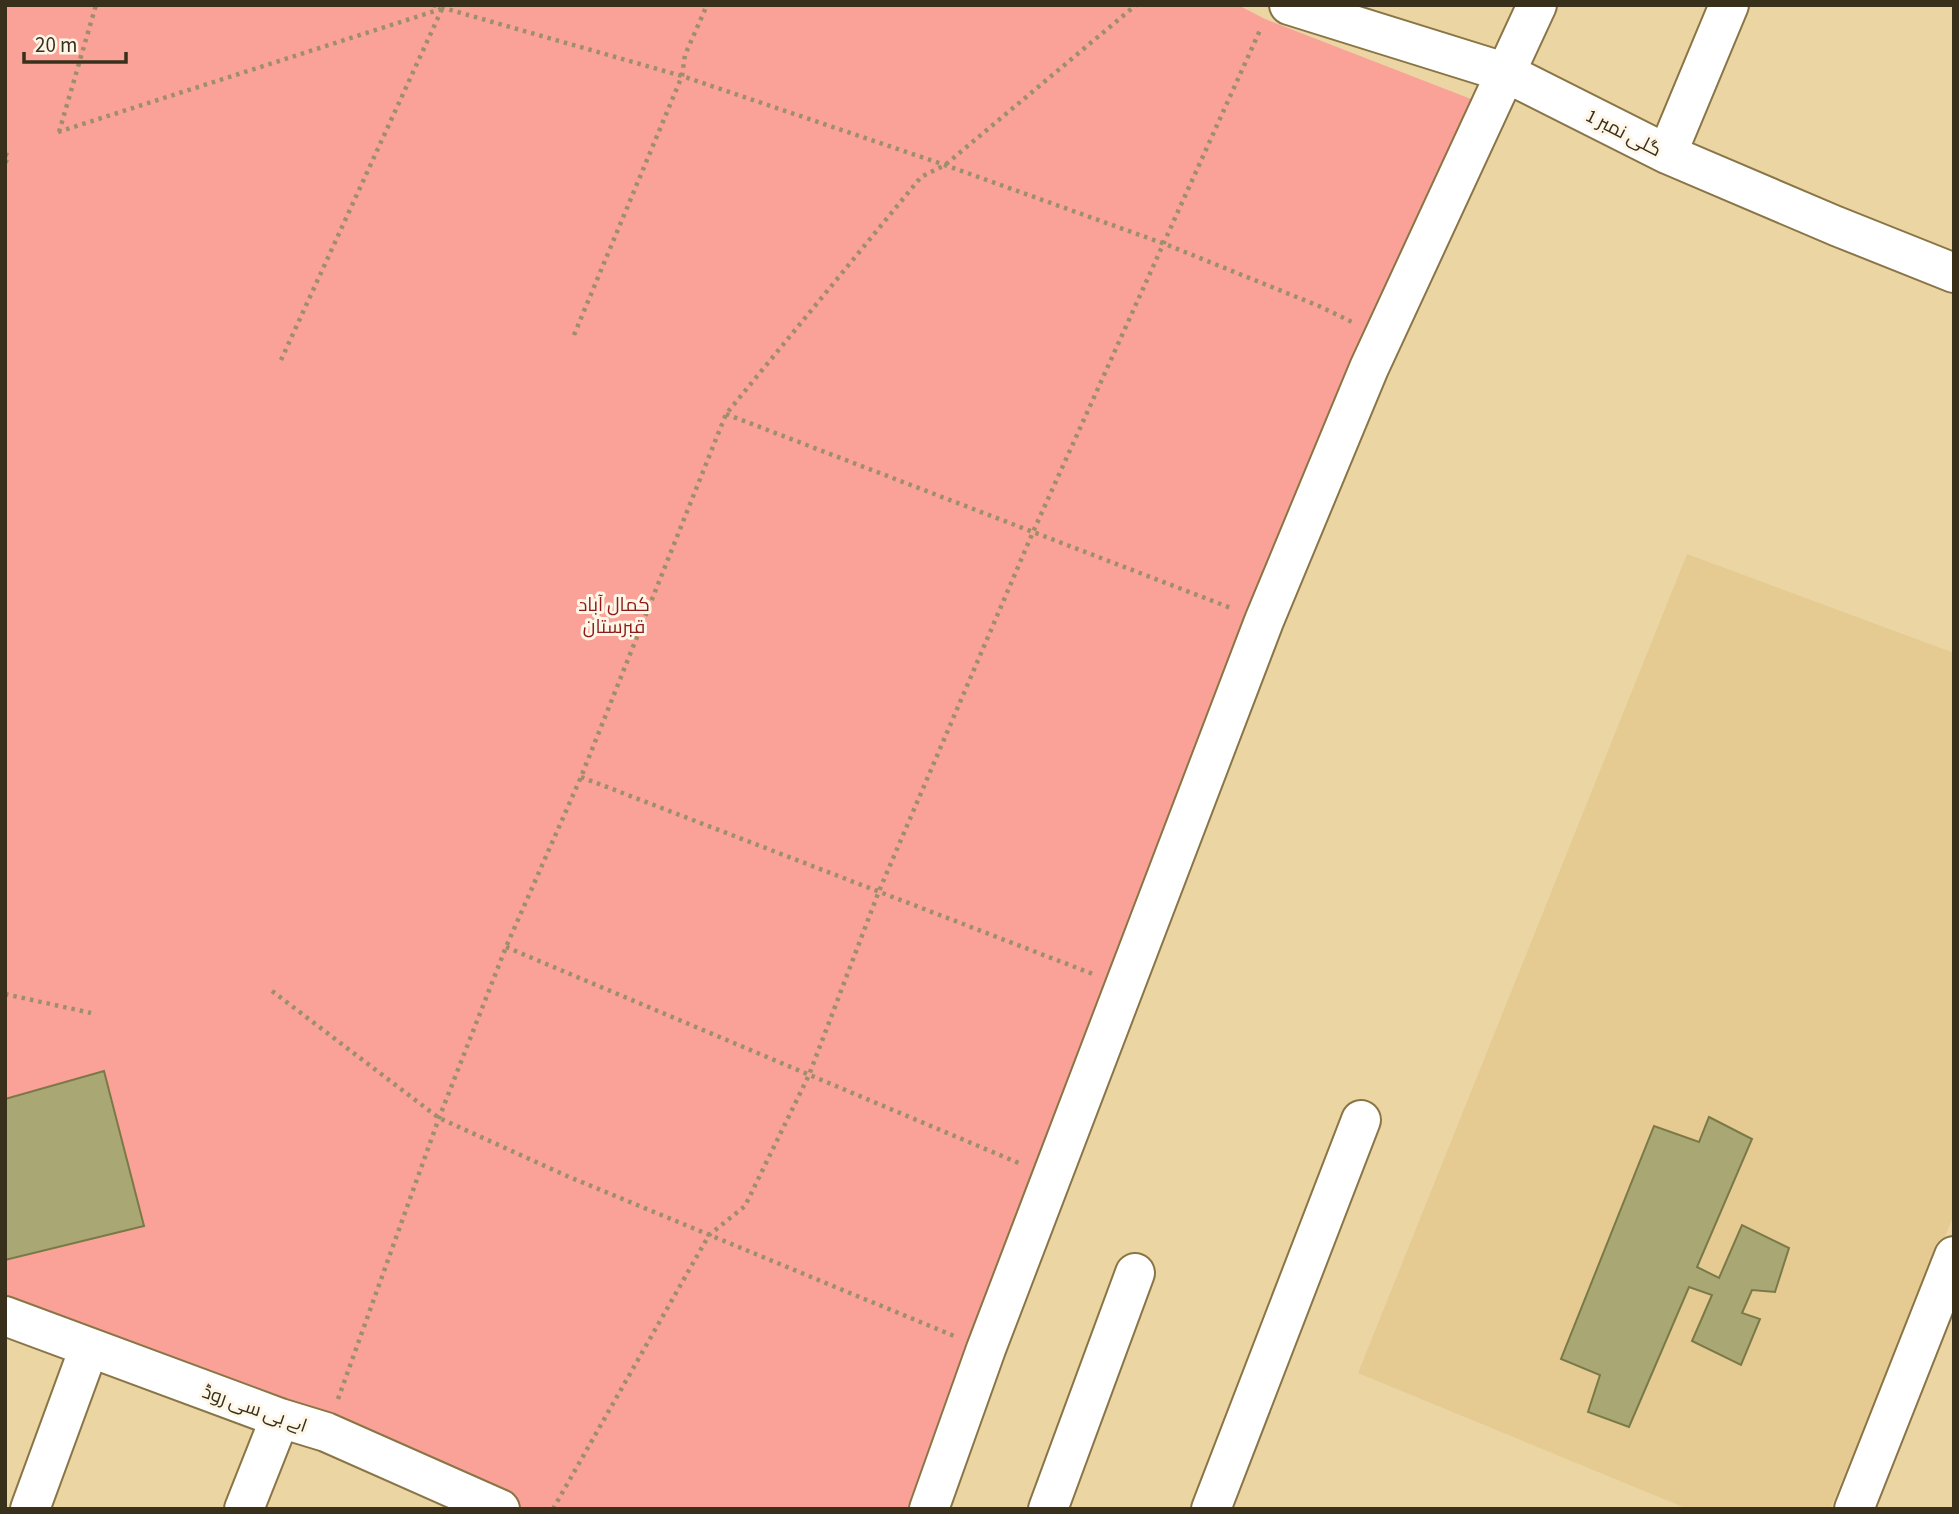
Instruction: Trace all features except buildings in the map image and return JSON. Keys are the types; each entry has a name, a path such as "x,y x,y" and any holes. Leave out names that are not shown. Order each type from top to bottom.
{"street":[{"path":"1667,154 1729,5"},
{"path":"929,1509 985,1349 1265,621 1383,337 1504,72 1527,8"},
{"name":"گلی نمبر 1","path":"1277,12 1504,72 1667,154 1954,273"},
{"path":"1211,1509 1361,1120"},
{"path":"1854,1509 1954,1256"},
{"path":"1048,1509 1135,1273"},
{"name":"اے بی سی روڈ","path":"5,1316 326,1433 485,1506"},
{"path":"30,1509 89,1348"},
{"path":"244,1509 280,1418"}],"path":[{"path":"96,5 58,132 443,7"},
{"path":"433,5 682,76 945,165 1165,244 1319,306 1383,337"},
{"path":"574,335 682,76 685,55 708,5"},
{"path":"326,1433 439,1118 506,947 581,778 726,414 921,177 945,165 1136,5"},
{"path":"281,360 443,7"},
{"path":"554,1509 709,1235 745,1206 809,1075 879,891 1033,532 1165,244 1277,12"},
{"path":"5,154 9,156 5,163"},
{"path":"726,414 1265,621"},
{"path":"581,778 1125,986"},
{"path":"506,947 1051,1177"},
{"path":"272,991 439,1118 567,1175 985,1349"},
{"path":"5,995 91,1013"}],"shaded area":[{"path":"1687,554 1954,653 1954,1215 1830,1509 1688,1509 1358,1373"}],"green space":[{"name":"کمال آباد قبرستان","path":"5,5 1238,5 1265,19 1471,99 1264,621 926,1509 521,1509 5,1306"}]}
